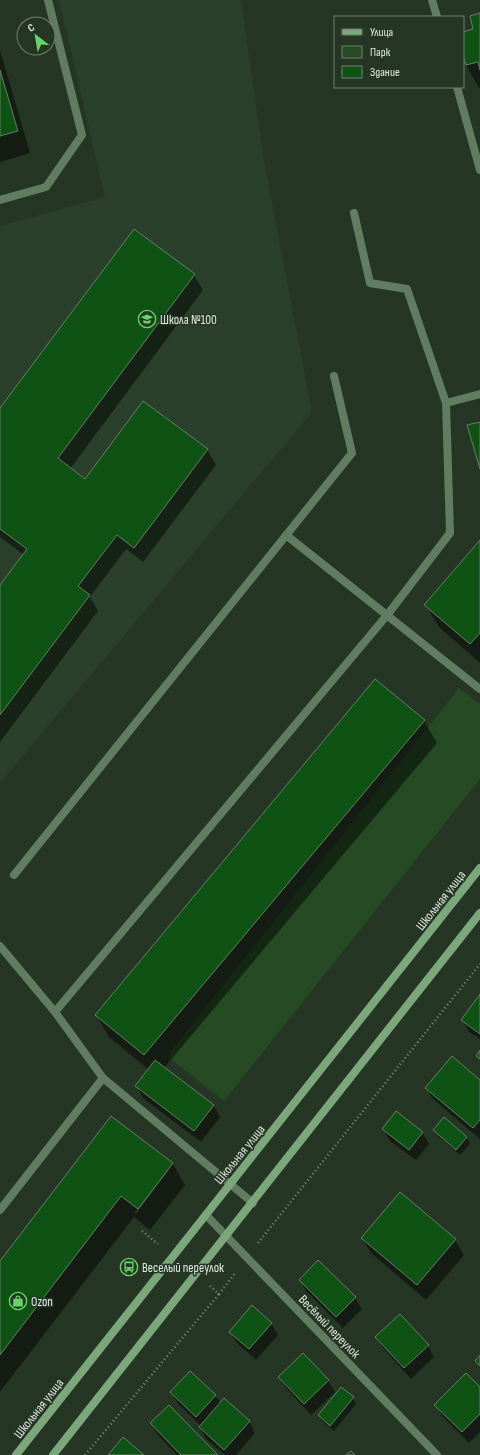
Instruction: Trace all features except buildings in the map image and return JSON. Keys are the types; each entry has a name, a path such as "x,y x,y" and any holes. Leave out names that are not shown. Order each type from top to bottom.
{"main road":[{"name":"Школьная улица","path":"16,1455 480,868"},
{"path":"53,1455 480,913"}],"street":[{"path":"0,200 46,187 82,135 48,0"},
{"path":"432,0 437,16"},
{"path":"456,88 480,170"},
{"path":"55,1012 388,614 450,533 446,403 407,289 370,283 354,213"},
{"path":"14,875 352,453 334,376"},
{"path":"446,403 480,394"},
{"path":"286,536 388,614 480,688"},
{"path":"0,946 55,1012 103,1078 253,1203"},
{"path":"0,1210 103,1078"},
{"name":"Весёлый переулок","path":"206,1215 437,1455"}],"path":[{"path":"85,1455 220,1294 247,1257 480,964"},
{"path":"142,1230 173,1256"},
{"path":"196,1275 220,1294"}],"shaded area":[{"name":"Школа №100","path":"59,0 241,0 263,156 312,412 0,783 0,226 105,197"}],"green space":[{"path":"459,688 480,704 480,779 224,1101 167,1056"}],"place":[{"name":"Школа №100","path":"147,319"},
{"name":"Веселый переулок","path":"129,1267"},
{"name":"Ozon","path":"18,1301"}]}
